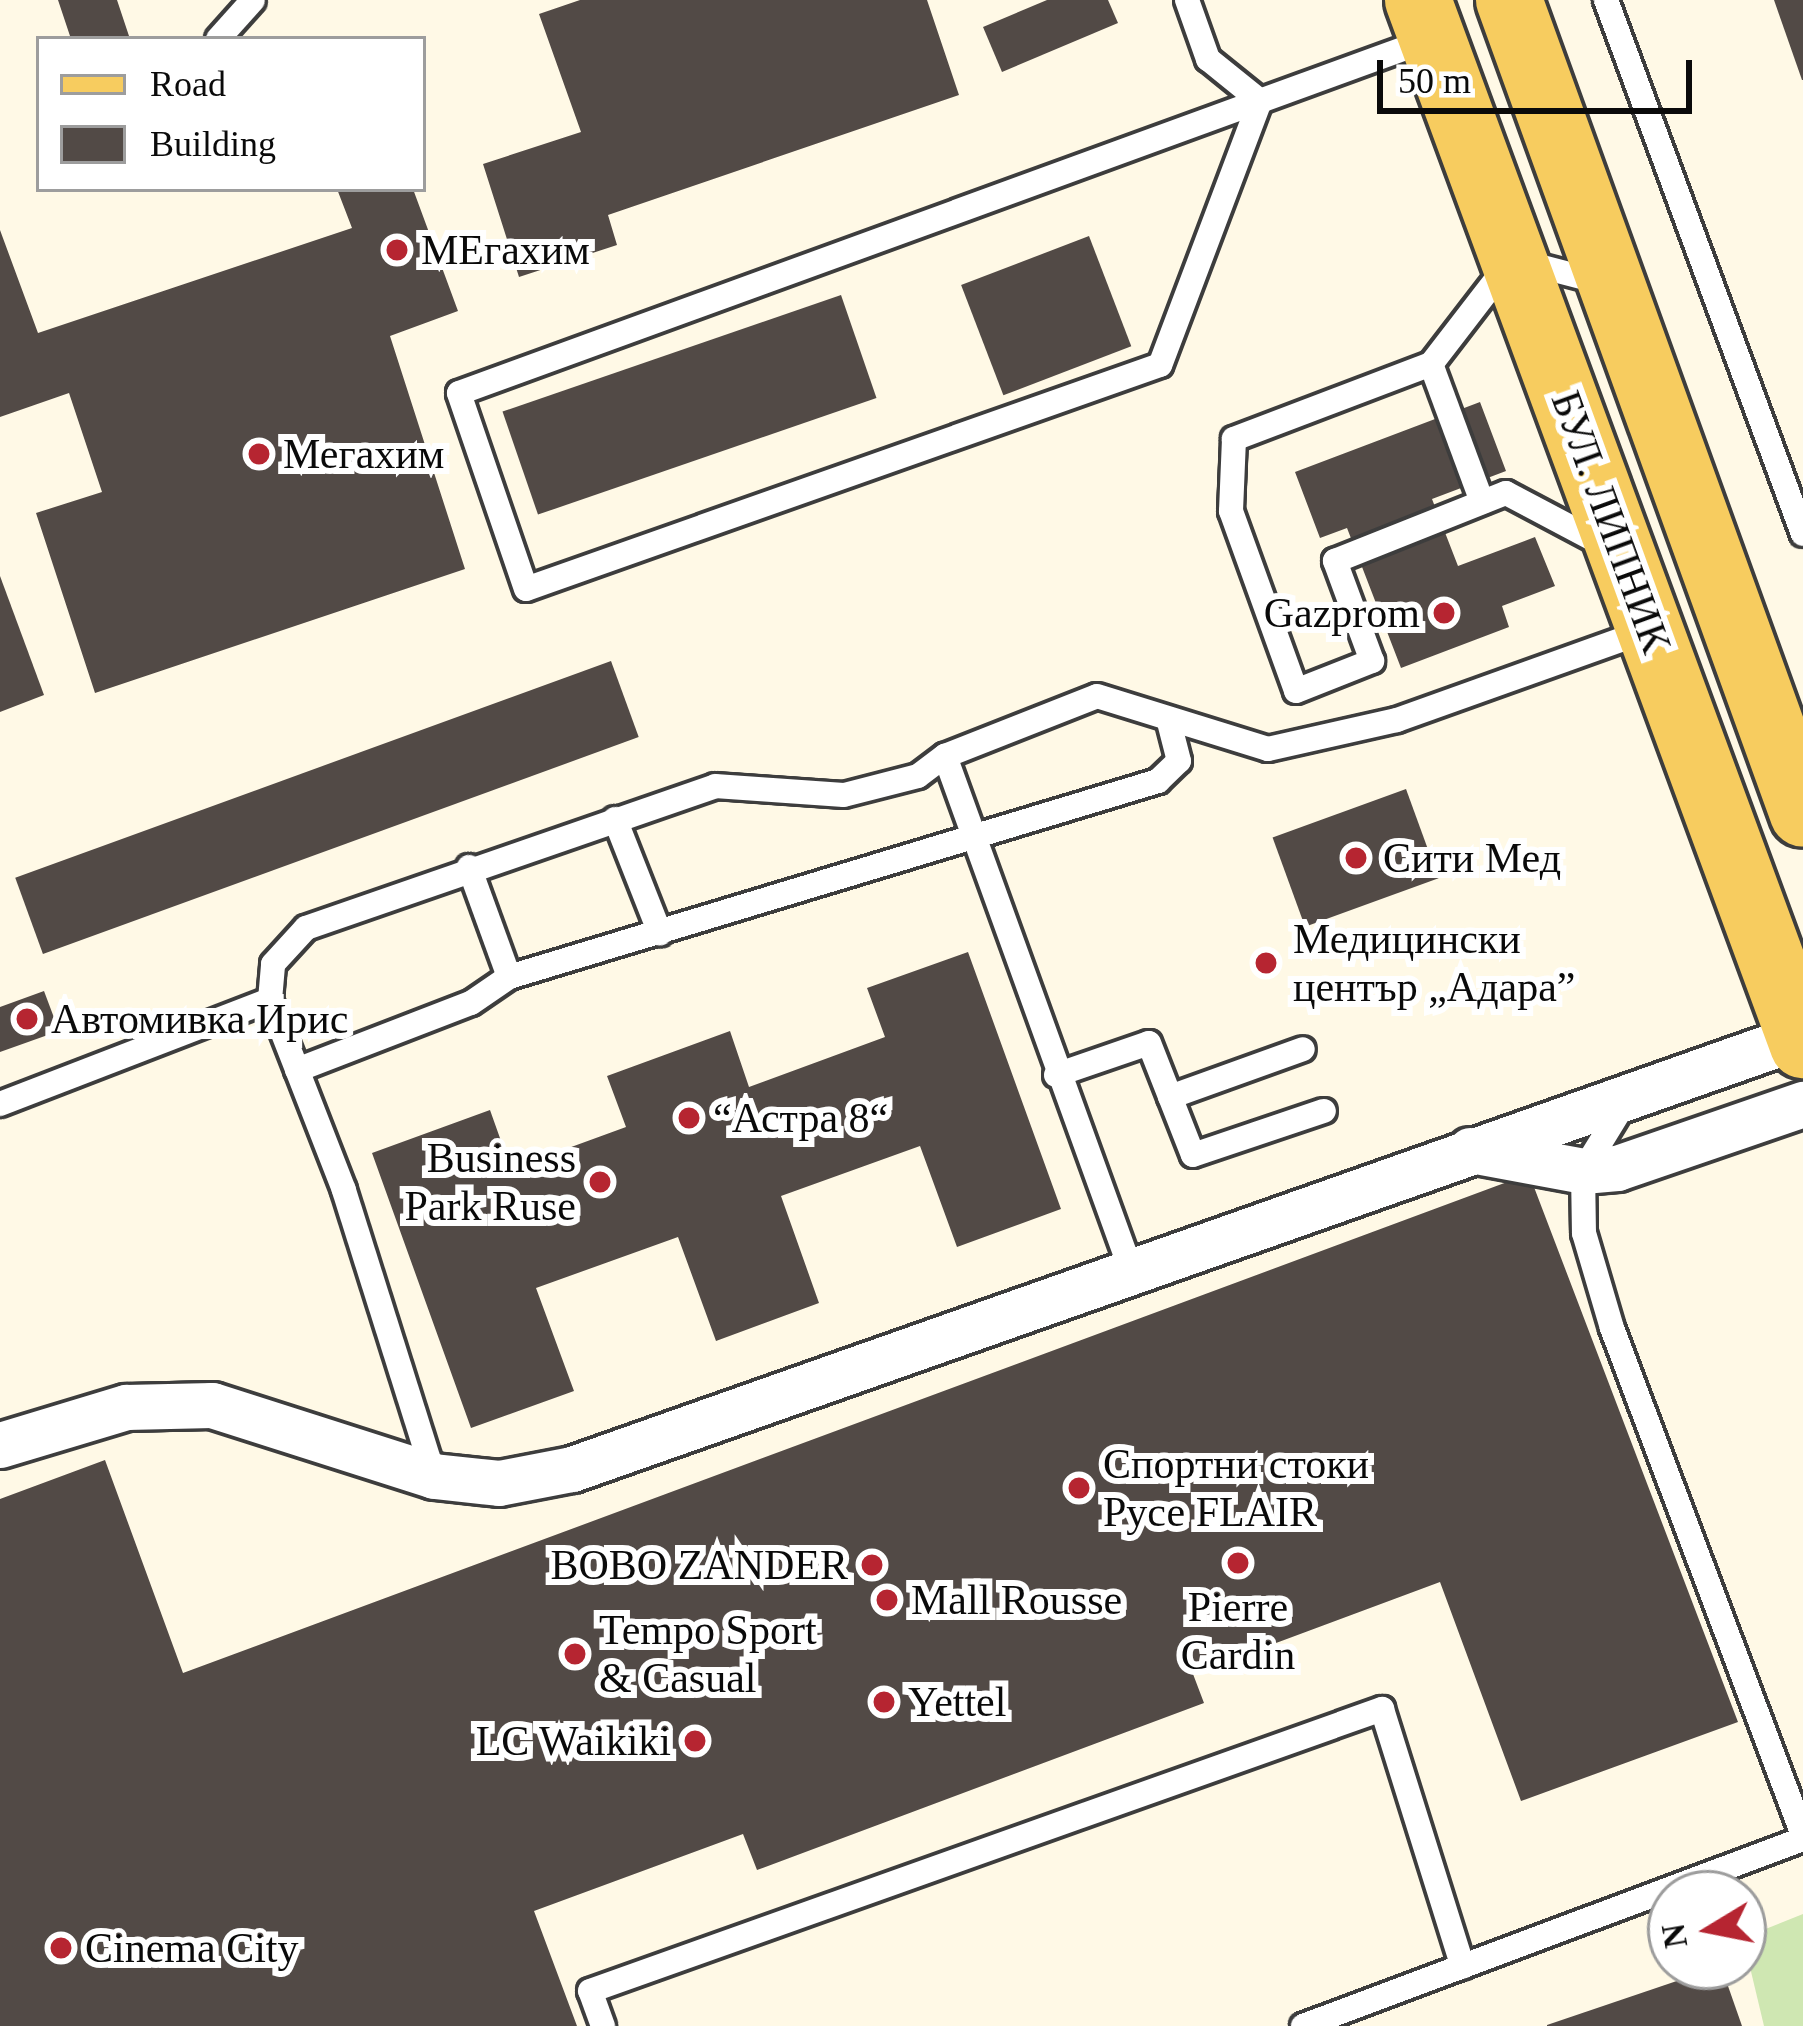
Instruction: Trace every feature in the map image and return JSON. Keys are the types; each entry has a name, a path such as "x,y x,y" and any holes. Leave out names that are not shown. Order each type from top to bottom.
{"main road":[{"name":"БУЛ. ЛИПНИК","path":"1509,0 1803,814"},
{"name":"БУЛ. ЛИПНИК","path":"1425,19 1801,1040"}],"street":[{"path":"0,1445 126,1407 212,1405 434,1476 499,1483 572,1469 1467,1150 1638,1099 1801,1040"},
{"path":"1467,1150 1583,1171 1652,1160 1803,1104"}],"lane":[{"path":"221,36 253,0"},
{"path":"1187,0 1208,59 1260,101"},
{"path":"1606,0 1803,533"},
{"path":"1260,101 1160,365 526,589 459,393 1260,101 1425,19"},
{"path":"1612,285 1512,259 1431,364 1234,439 1231,511 1296,691 1372,661 1335,561 1505,493 1623,555"},
{"path":"1431,364 1482,502"},
{"path":"434,1476 344,1190 270,1000 272,964 306,928 470,867 739,784 789,797 844,795 918,776 945,756 1097,696 1142,705 1168,722 1268,748 1397,720 1651,630"},
{"path":"297,1070 471,1003 509,977 971,832 1159,781 1179,761 1168,722"},
{"path":"945,756 1056,1075 1132,1270"},
{"path":"615,819 660,933"},
{"path":"470,867 509,977"},
{"path":"0,1104 270,1000"},
{"path":"1056,1075 1149,1043 1192,1155 1324,1111"},
{"path":"1170,1097 1304,1049"},
{"path":"1303,2026 1803,1837 1612,1328 1584,1233 1583,1171 1615,1108 1638,1099"},
{"path":"603,2026 590,1990 1382,1708 1462,1967"}],"green space":[{"path":"1803,1914 1803,2026 1764,2026 1755,1990 1767,1990 1767,1928"}],"building":[{"path":"58,0 117,0 129,36 70,36"},
{"name":"Мегахим","path":"580,0 927,0 959,95 608,215 617,245 519,277 483,164 581,132 539,14"},
{"path":"1047,0 1108,0 1118,23 1002,72 983,27"},
{"path":"1774,0 1803,0 1803,80 1802,80"},
{"name":"Мегахим","path":"338,192 414,192 458,311 390,336 465,569 95,693 36,513 102,492 69,393 0,417 0,230 38,333 352,228"},
{"path":"1089,236 1131,346 1003,395 961,285"},
{"name":"Мегахим","path":"841,295 876,398 538,515 503,412"},
{"path":"1480,402 1506,471 1432,499 1458,566 1535,537 1555,586 1502,606 1509,627 1401,668 1347,528 1320,538 1295,472"},
{"path":"0,576 44,695 0,712"},
{"path":"611,661 639,737 43,954 15,878"},
{"name":"Сити Мед","path":"1406,789 1438,878 1305,927 1273,838"},
{"name":"Business Park Ruse","path":"968,952 1061,1209 957,1247 920,1146 781,1196 819,1303 716,1341 678,1237 536,1288 574,1391 471,1428 372,1153 490,1110 511,1169 626,1127 607,1076 730,1031 749,1087 885,1037 867,988"},
{"name":"Автомивка Ирис","path":"44,991 59,1031 0,1052 0,1007"},
{"name":"Mall Rousse","path":"1529,1174 1738,1722 1521,1801 1440,1582 1193,1674 1204,1703 757,1870 743,1834 534,1911 577,2026 0,2026 0,1499 105,1460 183,1673"},
{"path":"1650,1990 1729,1990 1742,2026 1547,2026"}],"place":[{"name":"МЕгахим","path":"397,250"},
{"name":"Мегахим","path":"259,454"},
{"name":"Gazprom","path":"1444,613"},
{"name":"Сити Мед","path":"1356,858"},
{"name":"Медицински център „Адара”","path":"1266,963"},
{"name":"Автомивка Ирис","path":"27,1019"},
{"name":"“Астра 8“","path":"689,1118"},
{"name":"Business Park Ruse","path":"600,1182"},
{"name":"Спортни стоки Русе FLAIR","path":"1079,1488"},
{"name":"Pierre Cardin","path":"1238,1563"},
{"name":"BOBO ZANDER","path":"872,1565"},
{"name":"Mall Rousse","path":"887,1600"},
{"name":"Tempo Sport & Casual","path":"575,1654"},
{"name":"Yettel","path":"884,1702"},
{"name":"LC Waikiki","path":"695,1741"},
{"name":"Cinema City","path":"61,1948"}]}
